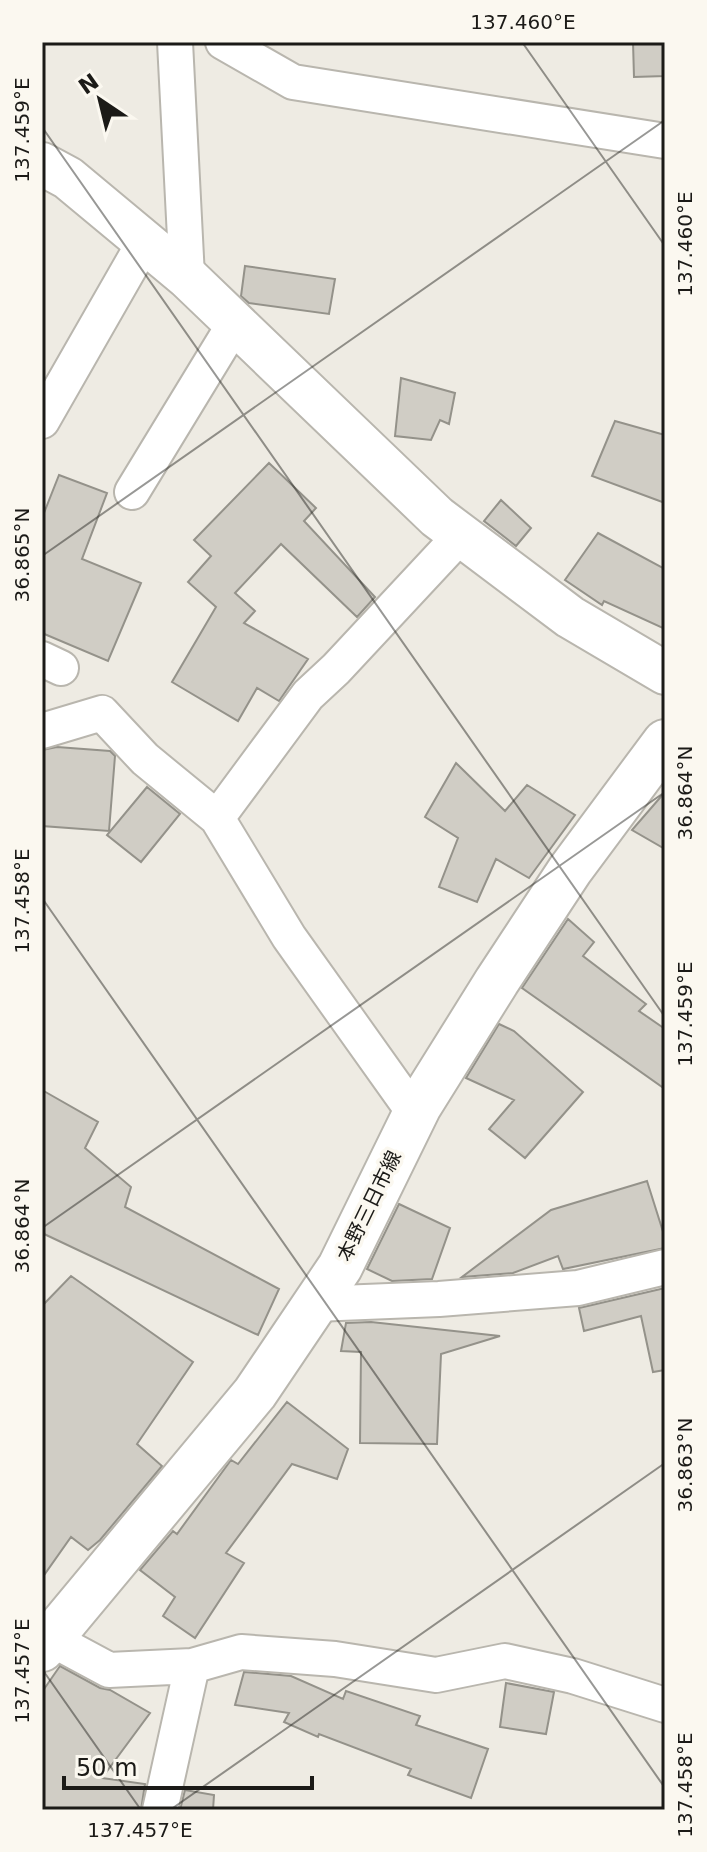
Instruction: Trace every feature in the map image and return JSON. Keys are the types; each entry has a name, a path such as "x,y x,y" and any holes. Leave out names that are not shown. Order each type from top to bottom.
{"main road":[{"name":"本野三日市線","path":"44,1640 255,1393 340,1267 415,1114 497,981 562,882 665,742"}],"street":[{"path":"175,42 187,277"},
{"path":"223,42 293,82 665,141"},
{"path":"42,164 68,178 187,277 437,517 570,617 665,673"},
{"path":"42,421 145,241"},
{"path":"132,492 235,323"},
{"path":"217,818 308,695 461,535"},
{"path":"42,731 102,713 145,759 217,818 289,937 415,1114"},
{"path":"315,1304 439,1299 578,1288 665,1267"},
{"path":"44,1640 109,1670 192,1666 241,1652 335,1659 436,1675 505,1661 573,1676 665,1705"},
{"path":"160,1810 192,1666"}],"building":[{"path":"633,42 665,42 665,76 634,77"},
{"path":"245,266 335,279 329,314 249,303 241,296"},
{"path":"401,378 455,393 449,424 440,420 431,440 395,436"},
{"path":"615,421 665,435 665,503 592,476"},
{"path":"269,463 316,508 304,521 375,597 357,617 281,544 235,593 255,611 244,623 308,659 279,701 257,688 238,721 172,682 216,607 188,582 211,556 194,540"},
{"path":"59,475 107,493 82,559 141,583 108,661 42,633 42,518"},
{"path":"501,500 531,528 516,546 484,521"},
{"path":"598,533 665,569 665,629 604,601 602,605 565,580"},
{"path":"57,747 110,751 115,756 109,831 42,826 42,750"},
{"path":"456,763 505,811 527,785 575,815 529,878 496,859 477,902 439,887 458,838 425,817"},
{"path":"147,787 180,814 141,862 107,835"},
{"path":"665,792 665,849 632,830"},
{"path":"568,919 594,942 583,956 646,1004 639,1011 665,1029 665,1089 522,988"},
{"path":"499,1024 514,1031 583,1092 525,1158 489,1129 514,1100 466,1078"},
{"path":"42,1090 98,1122 85,1148 131,1187 125,1207 279,1289 258,1335 42,1233"},
{"path":"647,1181 665,1238 665,1248 563,1269 558,1256 513,1273 462,1277 551,1210"},
{"path":"399,1204 450,1228 432,1279 392,1281 367,1269"},
{"path":"71,1276 193,1362 137,1444 162,1466 100,1540 88,1550 71,1537 42,1578 42,1306"},
{"path":"665,1288 665,1370 653,1372 641,1316 584,1331 579,1308"},
{"path":"371,1322 500,1336 441,1354 437,1444 360,1443 361,1352 341,1351 346,1323"},
{"path":"287,1402 348,1449 337,1479 292,1464 226,1553 244,1563 195,1638 163,1616 175,1597 140,1570 173,1531 177,1534 231,1460 238,1464"},
{"path":"60,1666 150,1713 102,1778 145,1784 141,1810 42,1810 42,1692"},
{"path":"244,1672 291,1676 343,1699 346,1691 420,1716 416,1725 488,1749 471,1798 408,1775 411,1769 284,1722 289,1713 235,1705"},
{"path":"506,1683 554,1692 546,1734 500,1727"},
{"path":"185,1790 214,1795 213,1810 180,1810"}]}
